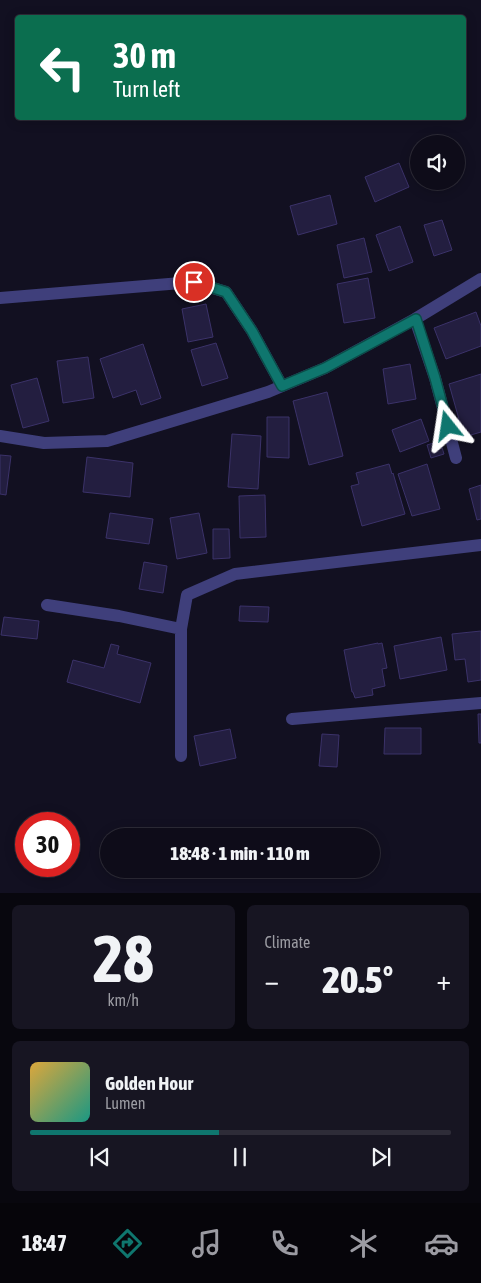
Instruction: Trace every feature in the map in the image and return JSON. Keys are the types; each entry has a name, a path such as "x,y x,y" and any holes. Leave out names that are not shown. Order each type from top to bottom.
{"street":[{"path":"0,436 44,443 108,441 268,392 325,368 416,319 481,280"},
{"path":"0,298 194,282 226,292 252,331 282,386"},
{"path":"416,319 435,378 456,458"},
{"path":"181,756 181,629 187,595 236,574 481,545"},
{"path":"47,605 119,616 181,629"},
{"path":"292,718 481,703"}],"building":[{"path":"399,163 409,187 375,202 365,177"},
{"path":"330,195 337,224 298,235 290,206"},
{"path":"442,220 452,250 434,256 424,225"},
{"path":"400,226 413,262 389,271 376,235"},
{"path":"364,238 372,272 344,278 337,245"},
{"path":"368,278 375,318 344,323 337,284"},
{"path":"206,304 213,337 188,342 182,309"},
{"path":"476,312 481,326 481,346 446,359 434,328"},
{"path":"216,343 228,378 202,386 191,350"},
{"path":"143,344 161,398 141,405 136,390 113,398 100,359"},
{"path":"88,357 94,398 63,403 57,361"},
{"path":"410,364 416,399 388,404 383,369"},
{"path":"481,374 481,432 464,437 449,384"},
{"path":"37,378 49,421 23,428 11,385"},
{"path":"327,392 343,456 309,465 293,401"},
{"path":"267,417 289,417 289,458 267,457"},
{"path":"421,419 429,441 400,452 392,430"},
{"path":"232,434 261,436 258,489 228,487"},
{"path":"440,441 444,454 431,458 427,445"},
{"path":"0,455 11,456 6,495 0,494"},
{"path":"87,457 133,463 130,497 83,492"},
{"path":"389,464 405,514 362,526 351,486 359,484 356,473"},
{"path":"427,464 440,509 412,516 398,474"},
{"path":"481,485 481,519 477,520 469,489"},
{"path":"265,495 266,537 240,538 239,496"},
{"path":"110,513 153,519 149,544 106,538"},
{"path":"199,513 207,553 177,559 170,518"},
{"path":"213,529 229,529 230,558 213,559"},
{"path":"144,562 167,566 163,593 139,589"},
{"path":"240,606 269,607 268,622 239,621"},
{"path":"4,617 39,621 37,639 1,635"},
{"path":"481,631 481,680 468,682 465,659 455,660 452,634"},
{"path":"441,637 447,670 400,679 394,646"},
{"path":"382,643 387,668 382,669 385,686 372,689 373,695 355,698 352,692 344,650"},
{"path":"111,644 119,646 117,654 151,663 140,703 67,682 73,660 104,668"},
{"path":"478,714 481,714 481,743 479,743"},
{"path":"385,728 421,728 421,754 384,754"},
{"path":"230,729 236,758 200,766 194,736"},
{"path":"322,734 339,735 337,767 319,766"}],"route":[{"path":"194,282 226,292 252,331 282,386 325,368 416,319 448,426"}]}
